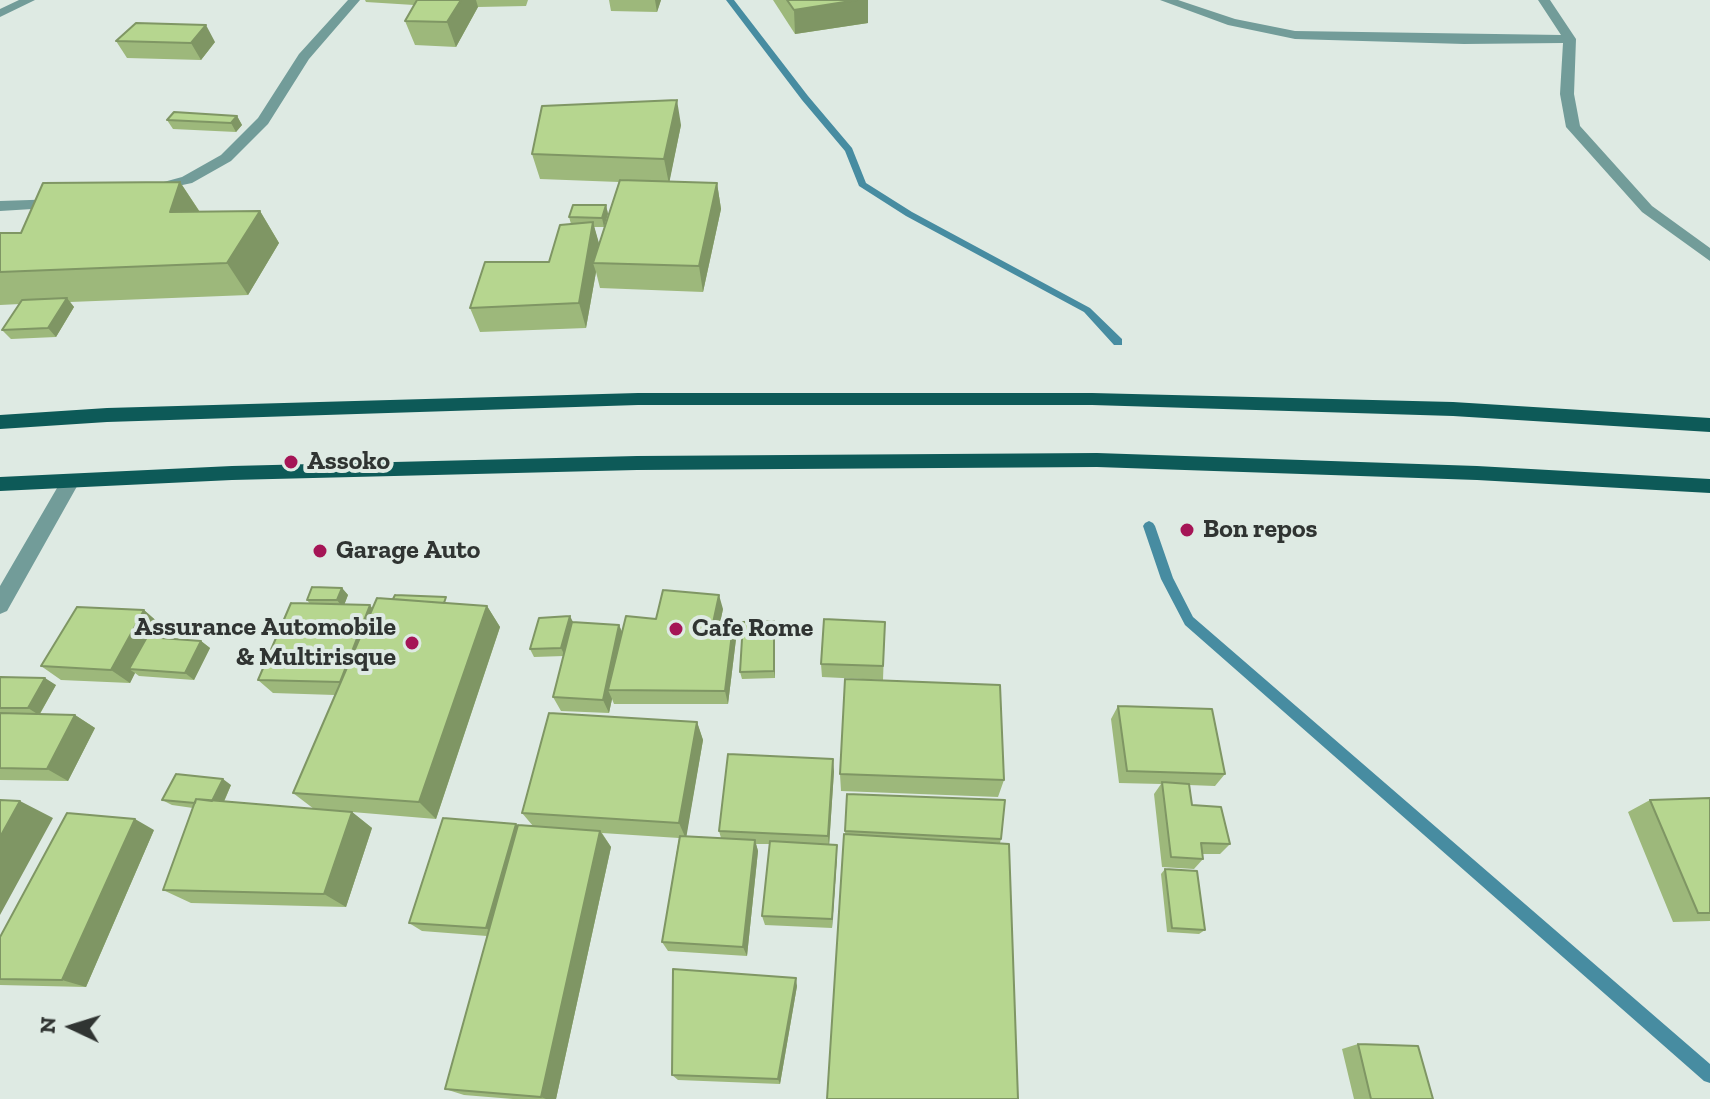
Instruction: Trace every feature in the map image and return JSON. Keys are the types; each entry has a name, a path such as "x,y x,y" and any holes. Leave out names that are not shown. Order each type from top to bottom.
{"main road":[{"path":"0,422 123,415 638,399 1092,399 1453,409 1710,425"},
{"path":"0,484 232,473 606,464 1097,460 1477,473 1710,486"}],"street":[{"path":"0,13 29,0"},
{"path":"137,194 187,180 226,158 263,121 304,57 354,0"},
{"path":"1166,0 1232,22 1295,35 1464,40 1570,39"},
{"path":"1544,0 1570,39 1567,94 1573,127 1647,209 1710,256"},
{"path":"0,206 72,203"},
{"path":"0,605 71,481"}],"building":[{"path":"417,0 461,0 447,22 405,21"},
{"path":"787,0 857,0 794,10"},
{"path":"136,23 206,25 191,43 116,41"},
{"path":"677,100 664,159 532,154 542,106"},
{"path":"174,112 237,116 231,123 167,120"},
{"path":"620,180 717,183 699,266 593,263"},
{"path":"180,182 170,212 260,211 227,263 0,272 0,233 21,233 43,183"},
{"path":"573,205 606,205 602,218 569,217"},
{"path":"593,222 579,303 470,308 485,262 549,262 560,225"},
{"path":"67,298 48,328 2,330 22,300"},
{"path":"312,587 342,588 337,600 307,600"},
{"path":"663,590 719,595 713,623 733,625 725,691 608,690 626,616 656,619"},
{"path":"395,595 446,597 444,603 393,599"},
{"path":"377,598 487,606 419,802 293,793"},
{"path":"291,603 370,605 340,682 258,680"},
{"path":"77,607 144,610 111,670 41,666"},
{"path":"570,616 561,648 530,649 539,618"},
{"path":"824,619 885,622 883,666 821,664"},
{"path":"774,621 774,671 740,672 743,622"},
{"path":"572,622 619,625 603,700 553,697"},
{"path":"147,637 201,641 185,673 129,669"},
{"path":"0,677 45,678 28,708 0,708"},
{"path":"845,679 1000,685 1004,780 840,774"},
{"path":"1118,706 1212,709 1225,774 1127,771"},
{"path":"0,713 75,715 47,769 0,768"},
{"path":"549,713 697,722 679,823 522,813"},
{"path":"728,754 833,759 828,836 719,831"},
{"path":"176,774 223,779 212,801 162,800"},
{"path":"1162,782 1189,784 1192,805 1221,807 1230,844 1201,843 1203,859 1171,857"},
{"path":"847,794 1005,800 1001,839 845,831"},
{"path":"1710,798 1710,913 1698,913 1650,800"},
{"path":"196,799 352,812 324,894 163,890"},
{"path":"0,800 20,801 0,837"},
{"path":"67,813 135,819 62,980 0,979 0,937"},
{"path":"443,818 516,824 486,928 409,923"},
{"path":"518,825 600,831 541,1097 445,1089"},
{"path":"844,834 1009,844 1018,1099 827,1099"},
{"path":"680,836 755,840 743,947 662,942"},
{"path":"770,841 837,845 832,919 762,916"},
{"path":"1165,869 1197,871 1205,930 1172,928"},
{"path":"673,969 796,978 778,1079 672,1075"},
{"path":"1358,1044 1418,1046 1433,1099 1371,1099"}],"waterway":[{"path":"730,0 849,150 862,184 909,214 1087,310 1118,342"},
{"path":"1149,526 1167,579 1189,621 1710,1075"}],"place":[{"name":"Assoko","path":"291,462"},
{"name":"Bon repos","path":"1187,530"},
{"name":"Garage Auto","path":"320,551"},
{"name":"Cafe Rome","path":"676,629"},
{"name":"Assurance Automobile & Multirisque","path":"412,643"}]}
